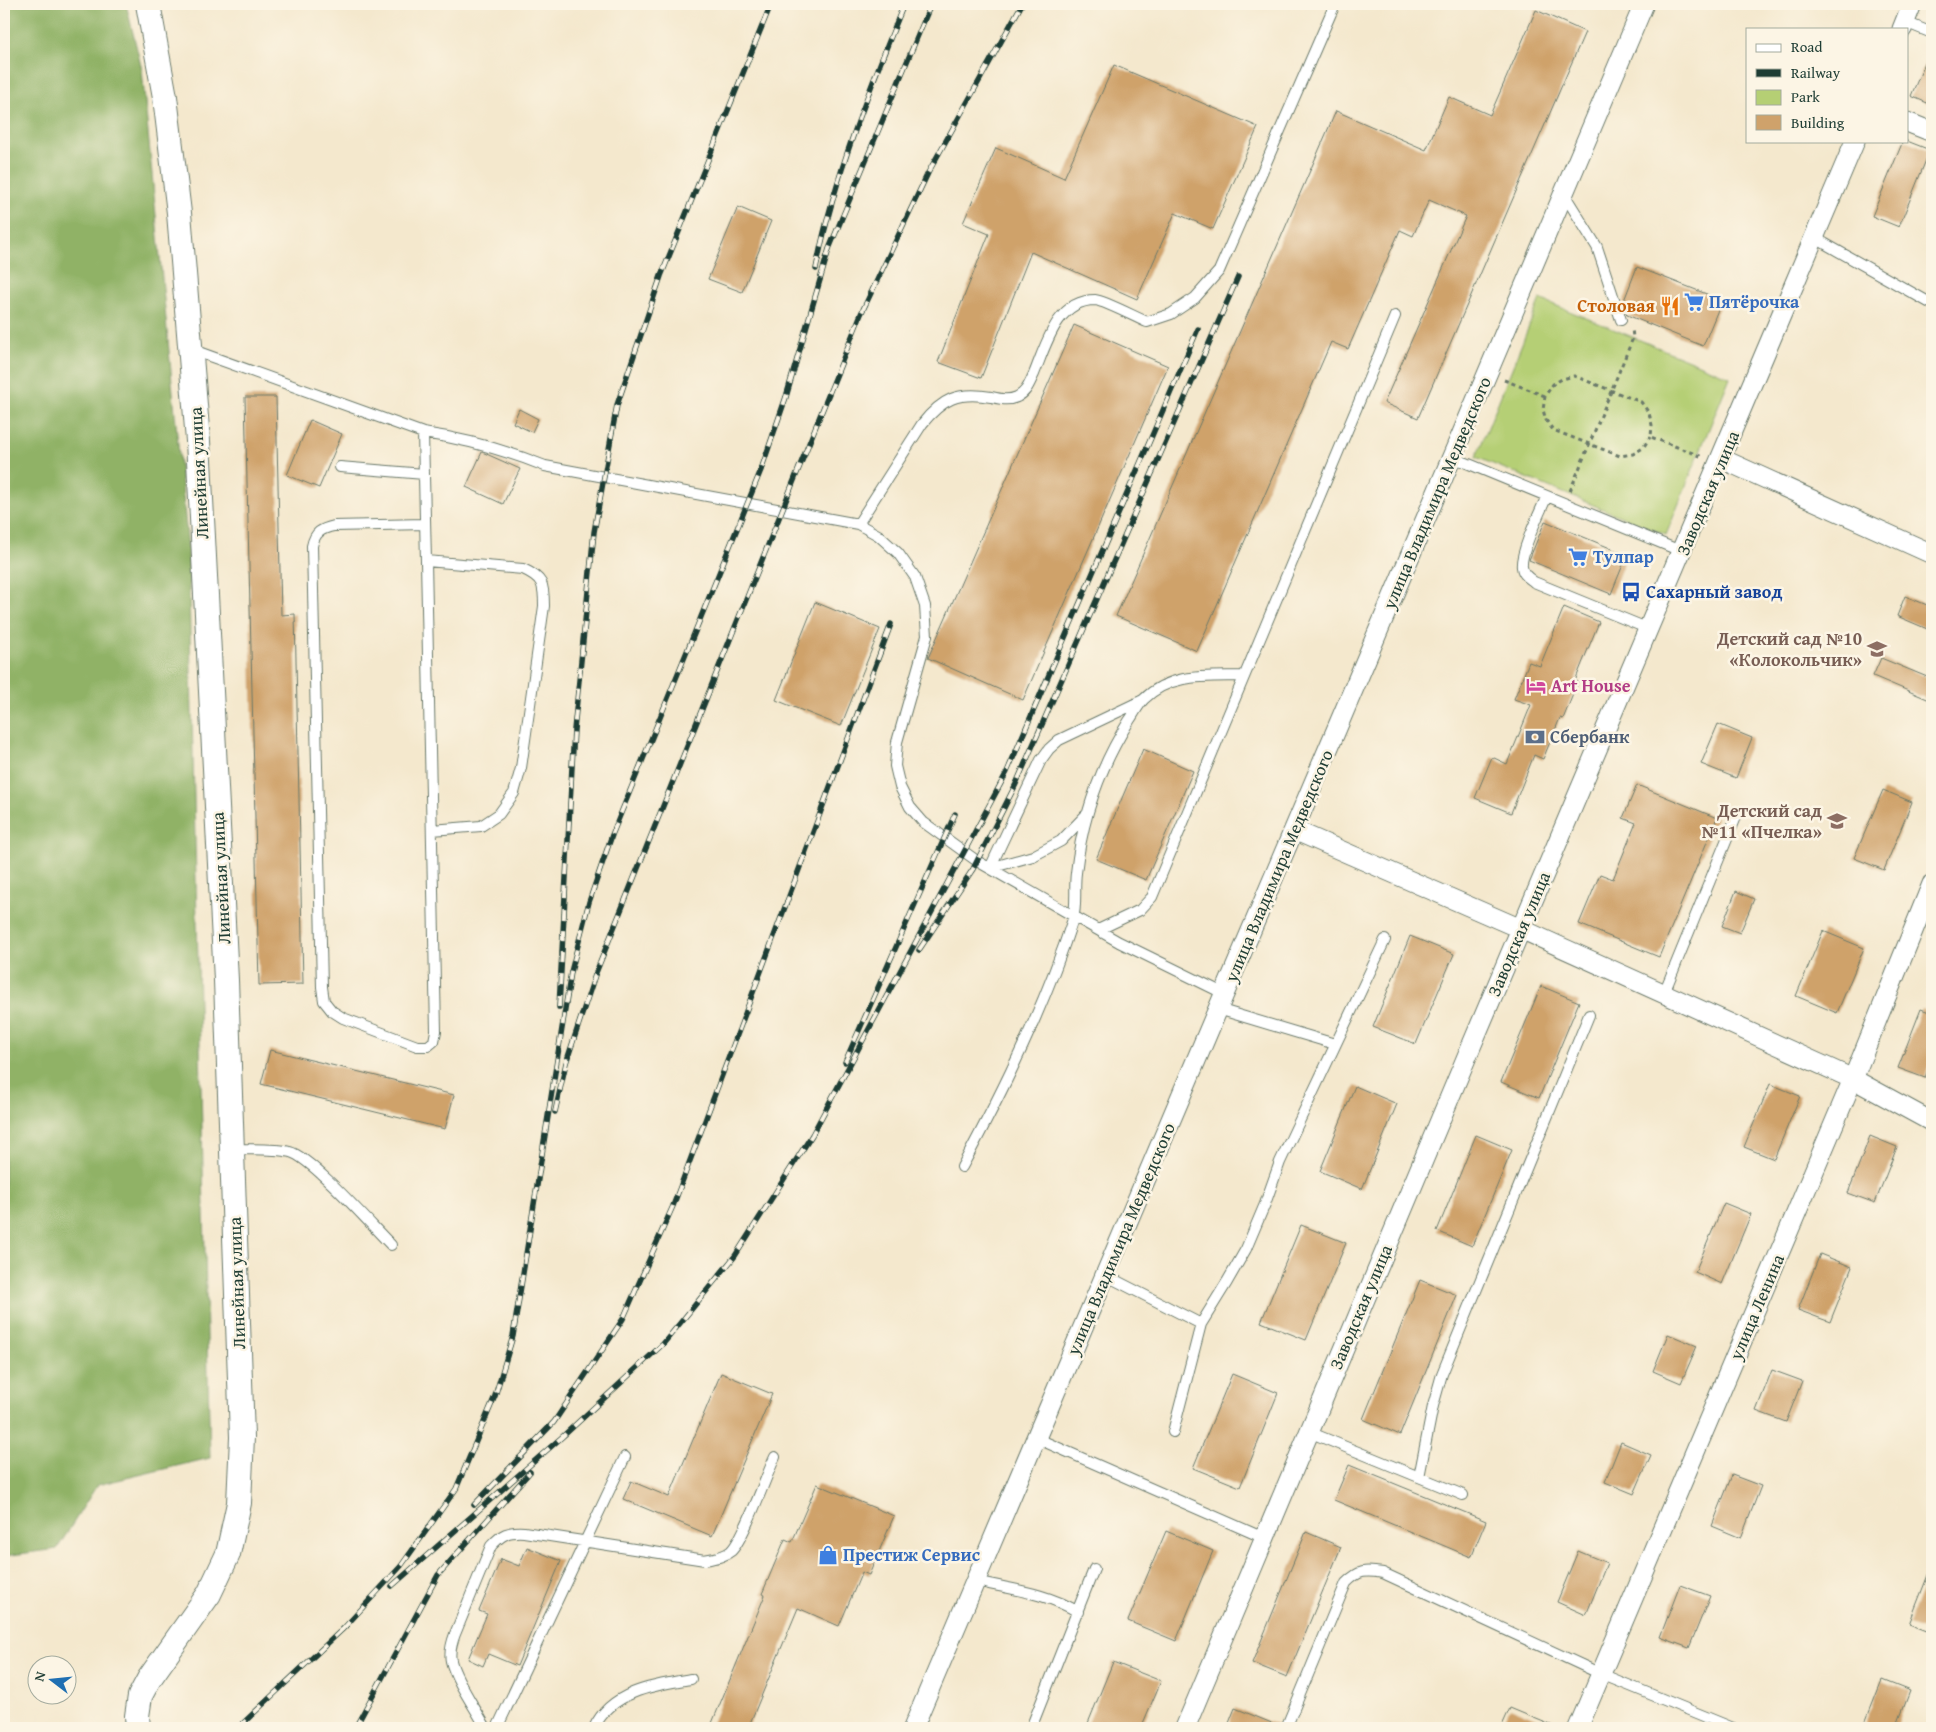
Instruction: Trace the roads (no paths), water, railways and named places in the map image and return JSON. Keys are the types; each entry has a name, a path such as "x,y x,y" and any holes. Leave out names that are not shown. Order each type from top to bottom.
{"street":[{"name":"Линейная улица","path":"138,1728 140,1696 148,1679 210,1594 228,1554 239,1503 242,1418 224,930 198,441 179,213 166,97 148,4"},
{"name":"улица Владимира Медведского","path":"913,1728 1644,4"},
{"path":"1903,25 1912,4"},
{"path":"1908,122 1932,132"},
{"name":"Заводская улица","path":"1184,1728 1521,928 1650,630 1855,142"},
{"path":"1721,462 1932,554"},
{"path":"1294,830 1521,928 1853,1079 1932,1122"},
{"name":"улица Ленина","path":"1578,1728 1853,1079 1932,884"}],"lane":[{"path":"858,524 922,424 934,409 949,399 961,396 973,395 1002,400 1014,398 1026,392 1057,321 1067,310 1080,303 1096,300 1148,322 1171,314 1195,298 1219,271 1336,4"},
{"path":"1903,25 1932,33"},
{"path":"1564,194 1597,248 1620,320"},
{"path":"1815,238 1932,304"},
{"path":"1098,930 1140,910 1152,897 1395,316"},
{"path":"190,348 423,433 472,441 507,451 546,466 858,524 878,535 898,553 915,577 925,606 927,636 897,742 896,766 900,787 910,807 923,822 990,868 1222,1001 1335,1044"},
{"path":"423,433 432,830 436,1030 434,1041 428,1046 417,1046 343,1018 332,1011 324,1001 322,986 312,546 314,537 321,529 334,526 425,524"},
{"path":"1452,457 1682,552"},
{"path":"340,467 424,474"},
{"path":"1547,496 1522,556 1522,568 1525,575 1534,582 1650,630"},
{"path":"426,561 522,569 536,575 544,587 544,606 520,768 514,793 500,814 481,826 432,830"},
{"path":"990,868 1041,760 1059,740 1143,700 1159,687 1181,678 1244,676"},
{"path":"962,1167 998,1100 1028,1035 1074,916 1076,874 1087,814 1103,769 1122,733 1143,700"},
{"path":"990,868 1033,856 1061,841 1087,814"},
{"path":"1664,993 1736,817"},
{"path":"1173,1432 1201,1324 1228,1282 1246,1249 1280,1162 1385,940"},
{"path":"1420,1477 1433,1406 1442,1374 1589,1015"},
{"path":"232,1149 289,1152 299,1156 314,1168 391,1245"},
{"path":"1105,1275 1201,1324"},
{"path":"1309,1432 1463,1495"},
{"path":"1036,1438 1264,1538"},
{"path":"497,1728 625,1457"},
{"path":"486,1728 456,1673 451,1660 450,1647 492,1546 500,1536 510,1531 524,1532 706,1560 718,1558 731,1551 742,1534 775,1457"},
{"path":"1031,1728 1094,1569"},
{"path":"1286,1728 1346,1583 1354,1574 1367,1570 1383,1573 1602,1674 1733,1728"},
{"path":"975,1582 1046,1597 1067,1605 1078,1612"},
{"path":"594,1728 596,1723 614,1703 635,1691 691,1679"}],"railway":[{"path":"559,1007 574,730 594,532 617,405 661,276 771,4"},
{"path":"816,269 832,201 843,167 866,101 904,4"},
{"path":"342,1630 401,1566 456,1489 495,1396 513,1336 571,972 589,902 612,835 761,470 786,397 829,249 931,4"},
{"path":"555,1112 566,1063 595,975 861,314 928,173 1022,4"},
{"path":"919,950 973,869 1016,784 1238,277"},
{"path":"392,1586 562,1437 663,1344 735,1256 812,1135 1007,772 1198,329"},
{"path":"474,1505 554,1422 623,1319 673,1206 891,624"},
{"path":"845,1062 955,814"},
{"path":"355,1728 438,1575 530,1472"},
{"path":"238,1728 347,1625"}],"place":[{"name":"Пятёрочка","path":"1694,302"},
{"name":"Столовая","path":"1670,306"},
{"name":"Тулпар","path":"1578,557"},
{"name":"Сахарный завод","path":"1631,592"},
{"name":"Детский сад №10 «Колокольчик»","path":"1877,649"},
{"name":"Art House","path":"1536,686"},
{"name":"Сбербанк","path":"1535,737"},
{"name":"Детский сад №11 «Пчелка»","path":"1837,821"},
{"name":"Престиж Сервис","path":"828,1555"}]}
